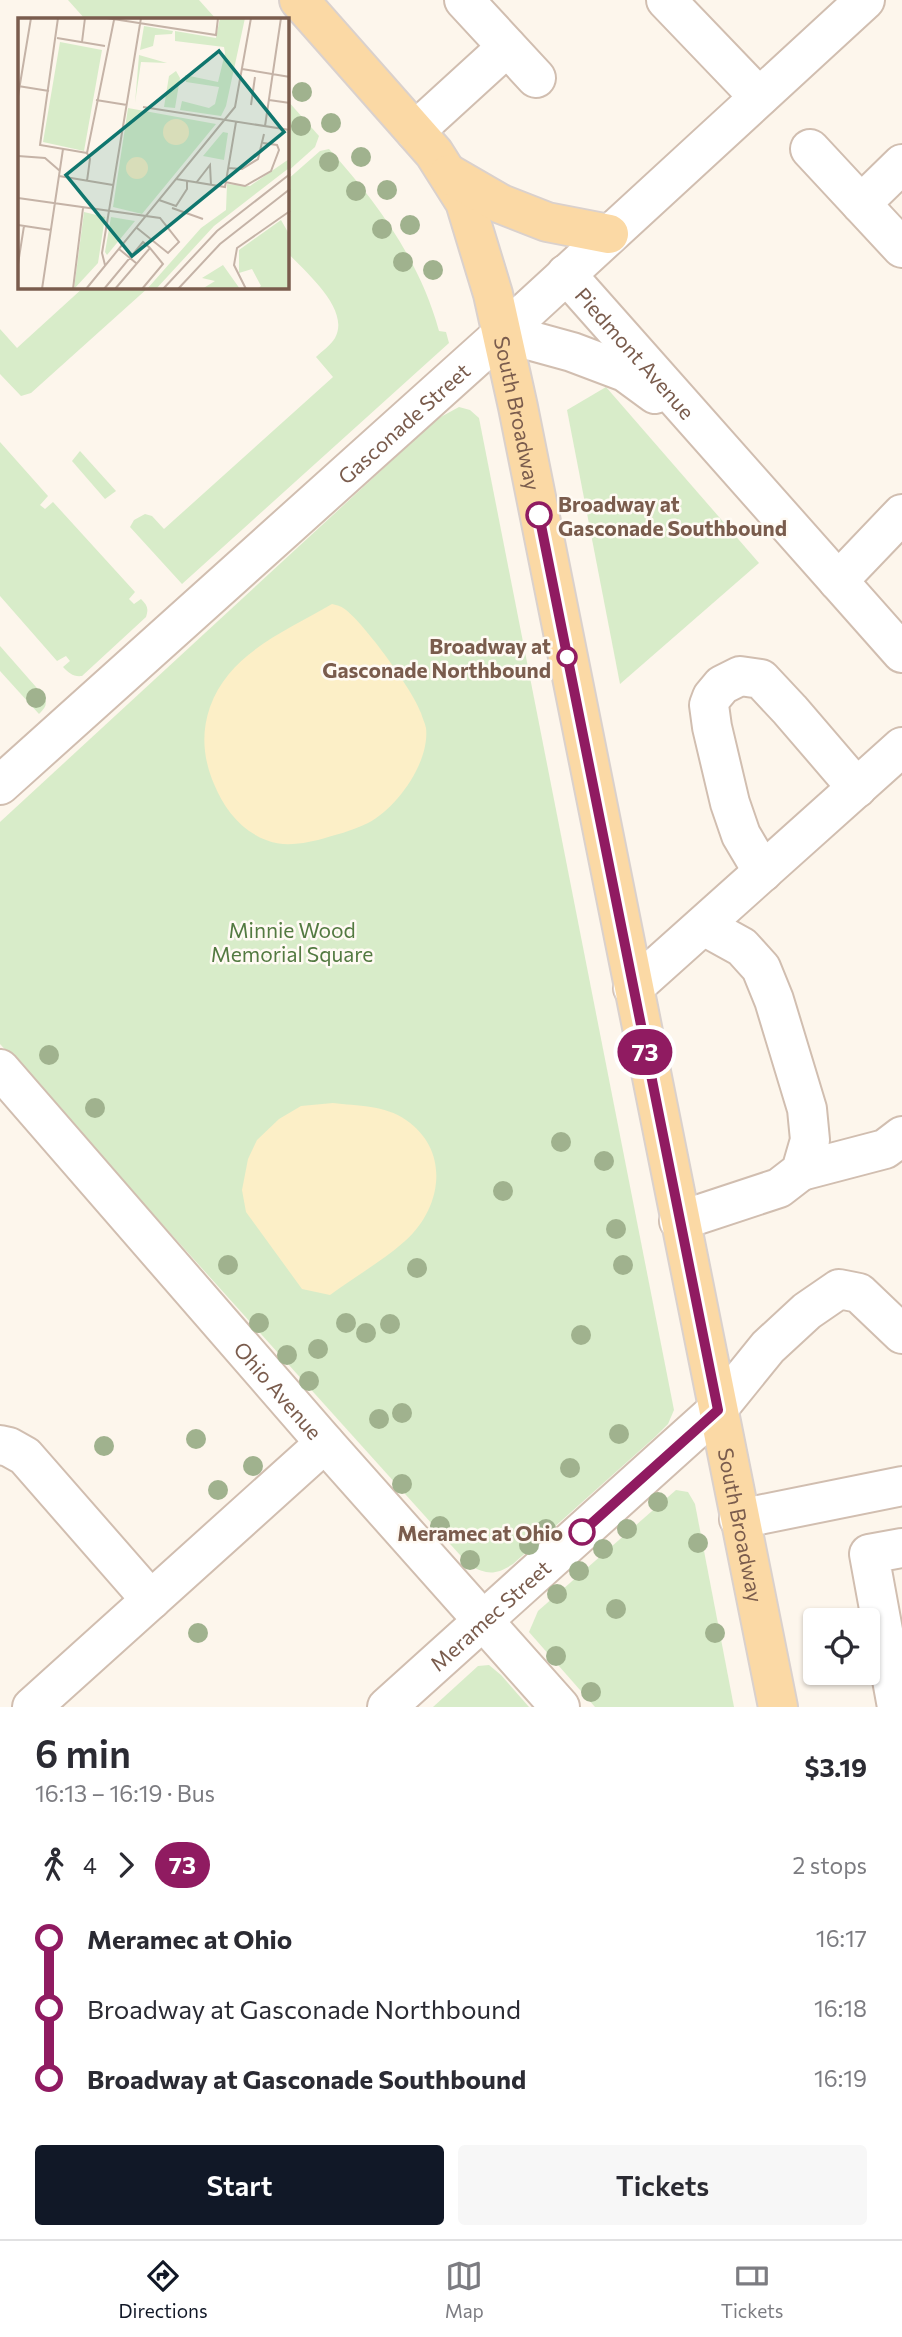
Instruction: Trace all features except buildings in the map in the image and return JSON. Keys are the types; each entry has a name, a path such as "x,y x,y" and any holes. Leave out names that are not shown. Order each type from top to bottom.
{"main road":[{"name":"South Broadway","path":"299,0 415,131 449,174 465,202 476,232 503,333 778,1707"},
{"path":"449,174 501,204 547,222 609,234"}],"street":[{"path":"464,0 536,78"},
{"path":"666,0 759,97"},
{"name":"Gasconade Street","path":"0,785 503,333 865,0"},
{"path":"415,131 507,47"},
{"path":"810,149 902,248"},
{"path":"860,204 902,164"},
{"name":"Piedmont Avenue","path":"566,274 902,653"},
{"name":"Piedmont Avenue","path":"503,333 572,352 625,372 705,431"},
{"path":"838,580 902,514"},
{"path":"763,872 737,824 712,727 709,705 722,685 740,676 761,679 857,788"},
{"path":"633,988 902,747"},
{"path":"704,926 742,947 761,968 774,1000 807,1109 810,1140 801,1171"},
{"name":"Ohio Avenue","path":"0,1069 560,1707"},
{"path":"679,1221 779,1188 801,1171 884,1149 902,1136"},
{"name":"Meramec Street","path":"387,1707 718,1410 768,1347 807,1311 839,1289 859,1293 902,1334"},
{"path":"32,1707 326,1443"},
{"path":"0,1445 25,1456 151,1600"},
{"path":"739,1519 902,1486"},
{"path":"897,1707 869,1554 902,1548"}],"green space":[{"path":"68,0 199,0 215,18 84,18"},
{"path":"289,102 319,136 315,147 289,170"},
{"path":"329,149 380,211 409,257 421,280 439,331 446,332 449,343 182,584 130,527 134,520 145,514 152,516 164,529 333,377 316,357 335,338 337,315 324,292 289,254 289,178 320,151"},
{"path":"82,289 147,289 31,393 21,396 0,374 0,329 17,348"},
{"path":"606,387 759,563 620,684 567,410"},
{"name":"Minnie Wood Memorial Square","path":"459,407 470,410 479,418 674,1410 668,1424 655,1437 513,1564 491,1572 469,1565 0,1044 0,822 437,419"},
{"path":"0,442 48,496 40,505 45,509 53,502 135,592 129,599 134,604 141,599 147,607 146,617 82,676 69,673 63,667 70,661 66,656 57,661 0,596"},
{"path":"80,451 116,491 105,499 72,461"},
{"path":"0,646 43,695 46,705 39,714 0,671"},
{"path":"676,1490 688,1492 695,1504 734,1707 595,1707 529,1632 538,1611"},
{"path":"489,1665 529,1707 433,1707 478,1666"}],"sand":[{"path":"332,604 345,609 365,629 409,689 426,728 423,755 400,795 390,807 368,823 312,841 279,844 248,830 228,810 218,793 206,755 204,736 207,717 219,688 245,658 278,634"},
{"path":"333,1103 389,1111 406,1120 430,1147 436,1180 427,1213 418,1228 387,1255 330,1295 302,1289 246,1212 242,1190 248,1159 257,1140 279,1119 301,1106"}],"bus line":[{"name":"73","path":"539,515 718,1410 582,1532"}],"place":[{"name":"Broadway at Gasconade Southbound","path":"539,515"},
{"name":"Broadway at Gasconade Northbound","path":"567,657"},
{"name":"Meramec at Ohio","path":"582,1532"}]}
